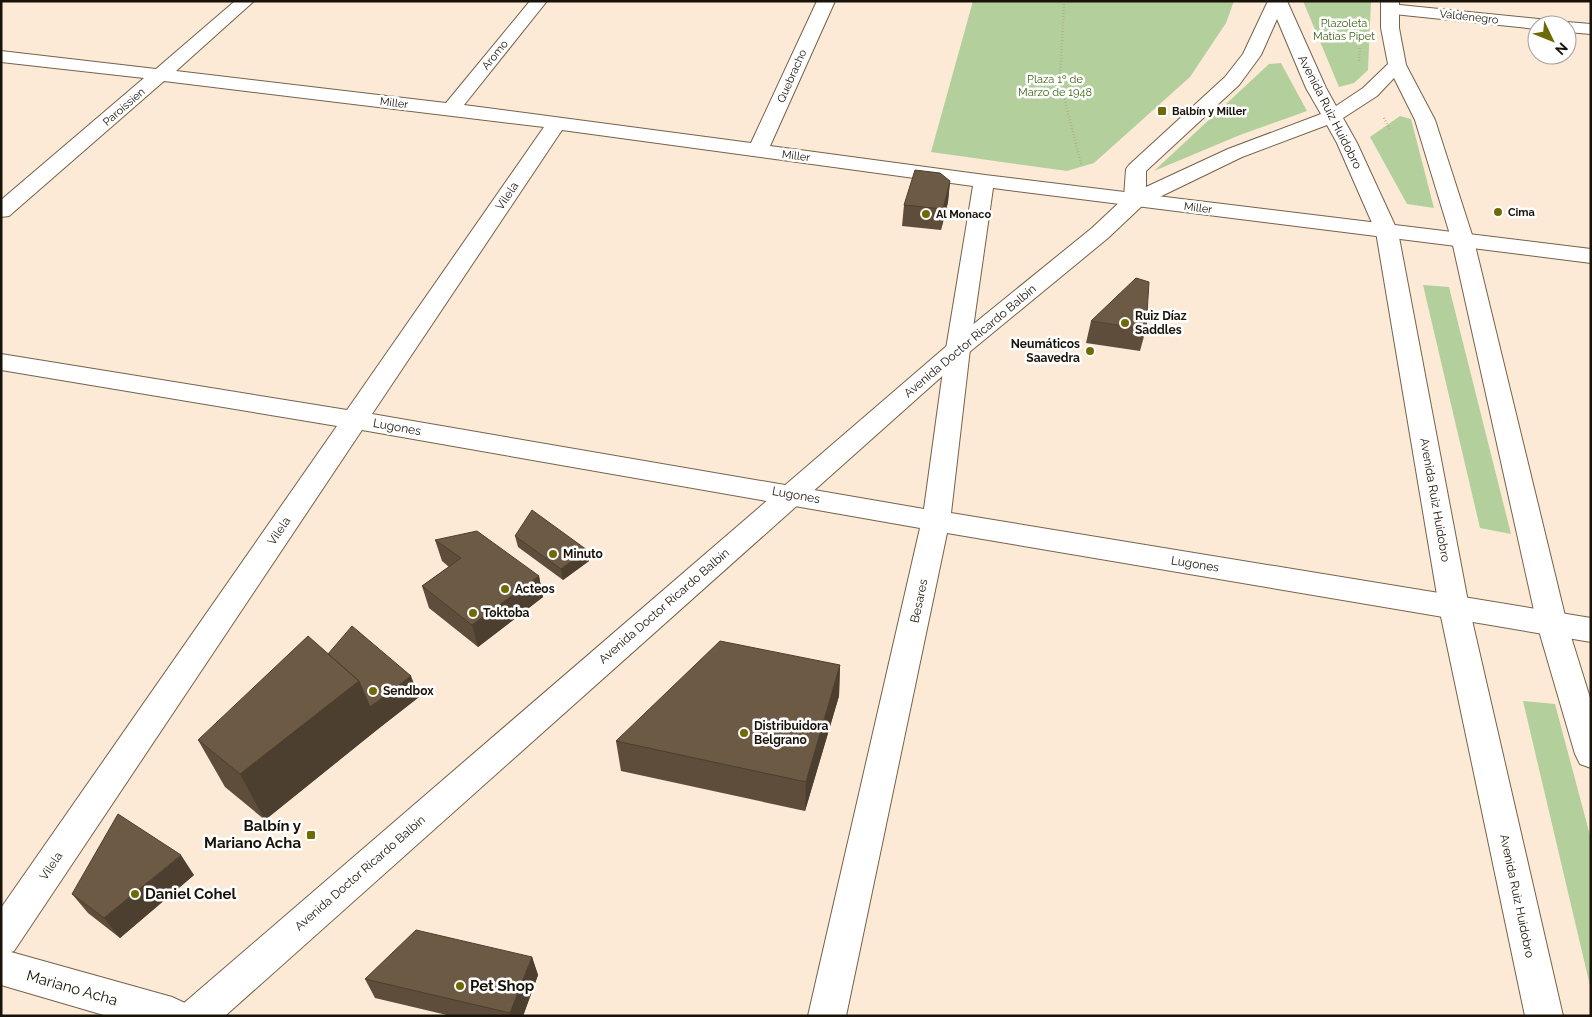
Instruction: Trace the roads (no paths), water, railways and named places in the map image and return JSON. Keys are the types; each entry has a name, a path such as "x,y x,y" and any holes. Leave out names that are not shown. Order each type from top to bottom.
{"street":[{"name":"Paroissien","path":"1,211 246,1"},
{"name":"Aromo","path":"451,110 540,1"},
{"name":"Quebracho","path":"758,151 826,1"},
{"name":"Avenida Ruiz Huidobro","path":"1278,1 1316,88 1348,143 1388,232 1454,607 1544,1016"},
{"path":"1135,200 1136,169 1232,81 1252,55 1278,1"},
{"path":"1390,5 1390,28 1397,65 1425,120 1463,241 1552,624 1591,754"},
{"name":"Valdenegro","path":"1390,5 1527,22"},
{"path":"1577,28 1591,29"},
{"name":"Miller","path":"1,56 557,123 985,181 1591,256"},
{"name":"Avenida Doctor Ricardo Balbín","path":"197,1016 791,494 958,349 1100,232 1135,200 1234,153 1332,116 1354,104 1370,92 1397,65"},
{"name":"Vilela","path":"1,939 557,123"},
{"name":"Besares","path":"827,1016 936,521 958,349 981,196 985,181"},
{"name":"Lugones","path":"1,362 1591,630"},
{"name":"Mariano Acha","path":"1,968 172,1016"}],"place":[{"name":"Balbín y Miller","path":"1162,111"},
{"name":"Cima","path":"1498,212"},
{"name":"Al Monaco","path":"926,214"},
{"name":"Ruiz Díaz Saddles","path":"1125,323"},
{"name":"Neumáticos Saavedra","path":"1090,351"},
{"name":"Minuto","path":"553,554"},
{"name":"Acteos","path":"505,589"},
{"name":"Toktoba","path":"473,613"},
{"name":"Sendbox","path":"373,691"},
{"name":"Distribuidora Belgrano","path":"744,733"},
{"name":"Balbín y Mariano Acha","path":"311,835"},
{"name":"Daniel Cohel","path":"135,894"},
{"name":"Pet Shop","path":"460,986"}],"park label":[{"name":"Plazoleta Matías Pipet","path":"1344,29"},
{"name":"Plaza 1º de Marzo de 1948","path":"1055,85"}]}
